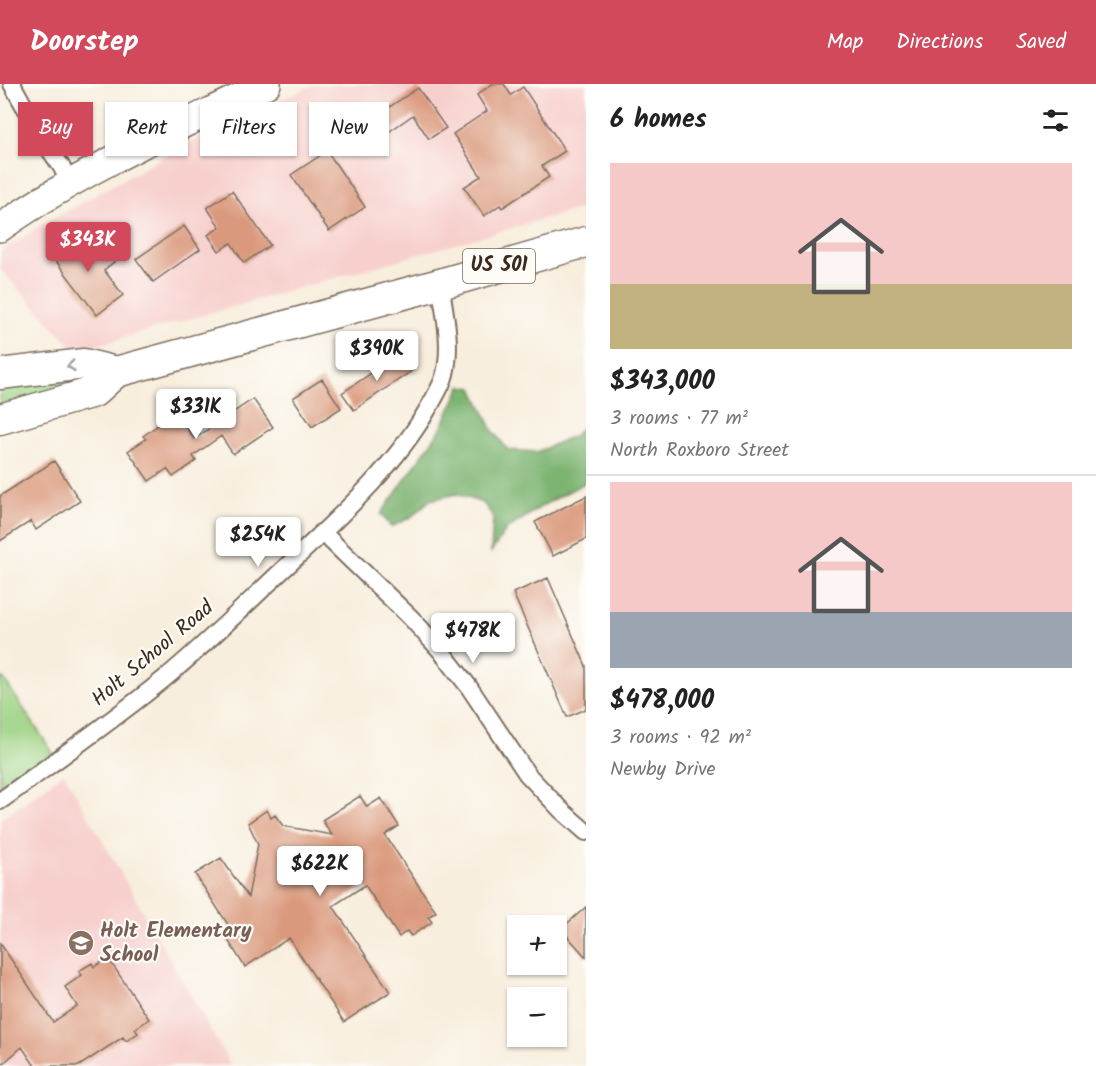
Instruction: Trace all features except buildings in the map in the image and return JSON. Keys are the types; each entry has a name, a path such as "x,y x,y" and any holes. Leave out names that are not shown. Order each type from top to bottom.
{"highway":[{"name":"US 501","path":"0,419 94,392 116,372 586,242"},
{"path":"0,354 13,373"},
{"name":"US 501","path":"13,373 84,364 116,372"}],"main road":[{"path":"0,228 71,184 154,139 267,84"}],"street":[{"path":"12,84 71,184"},
{"name":"Holt School Road","path":"0,801 166,677 322,532 388,465 419,425 441,387 445,374 448,346 447,323 440,284"},
{"path":"322,532 411,618 441,651 469,687 527,774 561,810 586,832"}],"shaded area":[{"path":"315,84 586,84 586,207 76,351 0,269 0,252 38,227 165,156 188,156 188,144 200,138 200,156 297,156 297,102 277,102"},
{"name":"Holt Elementary School","path":"64,773 231,1066 0,1066 0,820"}],"green space":[{"path":"62,380 63,390 0,406 0,386"},
{"path":"461,386 473,388 493,431 508,450 537,452 575,435 586,424 586,482 542,506 507,529 491,552 493,516 483,503 456,494 430,500 411,517 391,527 381,514 440,430"},
{"path":"3,678 53,753 0,793 0,679"}],"place":[{"name":"Holt Elementary School","path":"81,943"}]}
